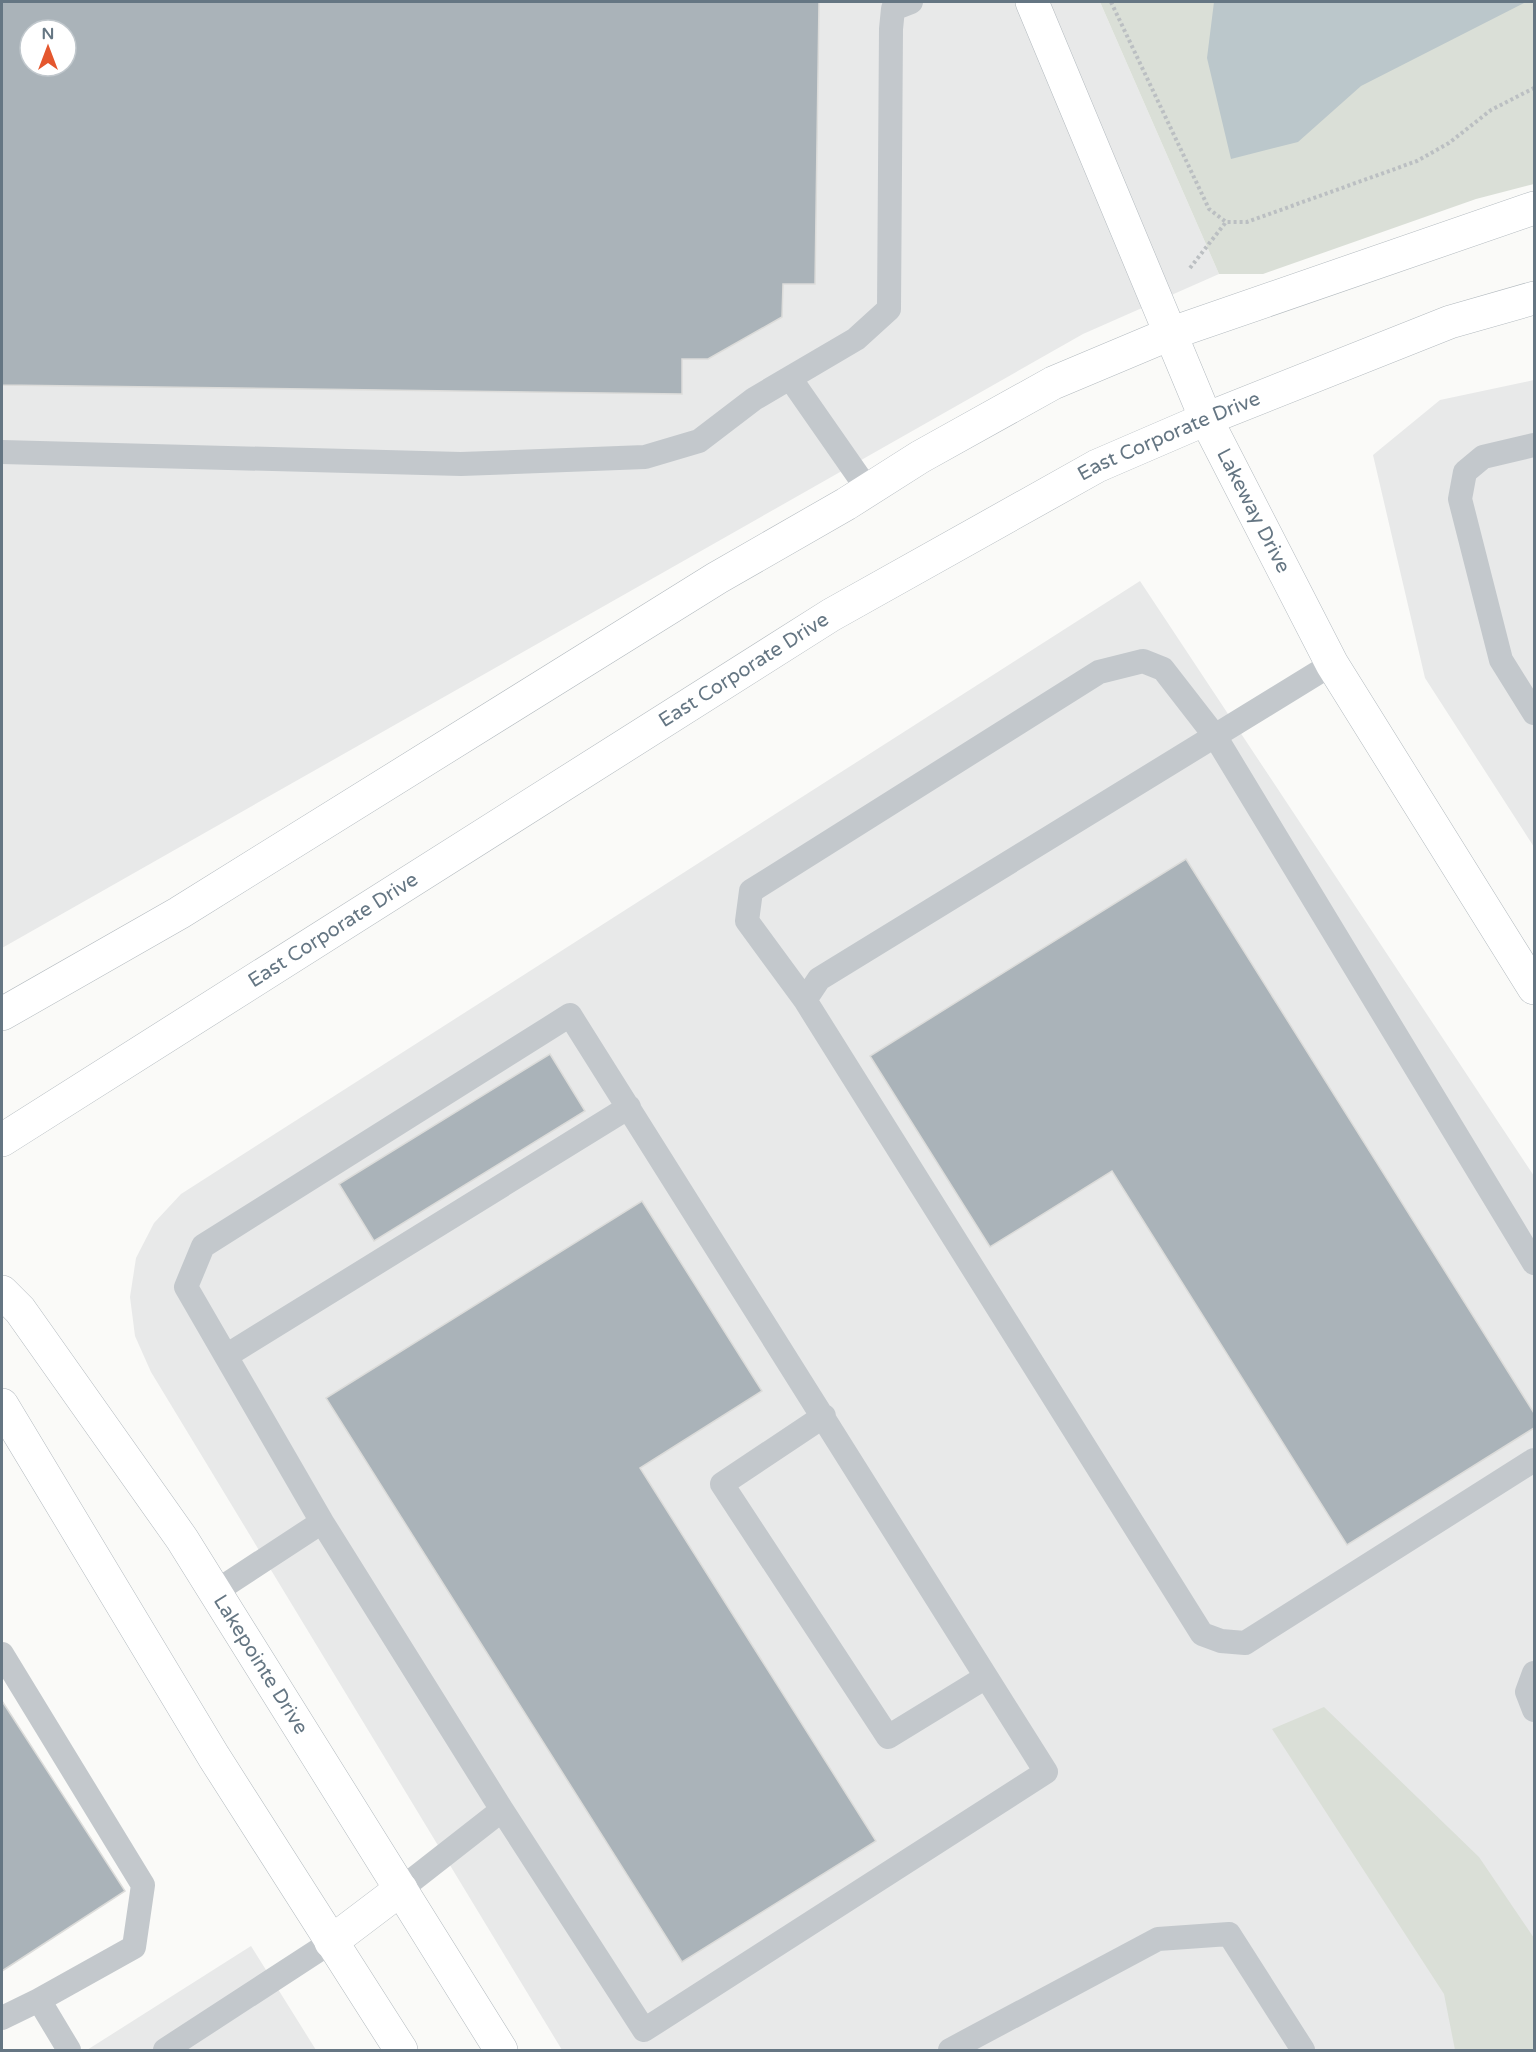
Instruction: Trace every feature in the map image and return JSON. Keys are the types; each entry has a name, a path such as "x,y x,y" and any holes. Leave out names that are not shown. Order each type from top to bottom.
{"street":[{"name":"Lakeway Drive","path":"1032,2 1206,419 1332,664 1534,988"},
{"path":"2,1014 179,913 717,578 920,457 1053,383 1172,333 1534,208"},
{"name":"East Corporate Drive","path":"2,1140 831,615 1097,466 1206,419 1450,322 1534,298"},
{"name":"Lakepointe Drive","path":"2,1293 27,1319 182,1539 501,2050"},
{"path":"2,1405 214,1758 401,2050"},
{"path":"332,1942 401,1889"}],"lane":[{"path":"2,452 461,464 645,457 699,441 754,399 856,339 889,309 891,29 893,9 911,2"},
{"path":"790,378 868,490"},
{"path":"1534,445 1483,457 1465,472 1460,499 1501,660 1534,714"},
{"path":"1534,1263 1215,736 1163,669 1143,661 1099,672 751,891 747,921 805,1000 1202,1634 1221,1641 1245,1643 1534,1460"},
{"path":"805,1000 819,980 1332,664"},
{"path":"570,1015 1046,1772 644,2030 502,1810 322,1522 226,1356 186,1287 203,1246 570,1015"},
{"path":"226,1356 629,1107"},
{"path":"824,1416 722,1484 888,1737 986,1677"},
{"path":"215,1592 322,1522"},
{"path":"2,1654 142,1885 134,1947 2,2018"},
{"path":"1534,1673 1527,1692 1534,1710"},
{"path":"401,1889 502,1810"},
{"path":"950,2050 1158,1939 1229,1934 1303,2050"},
{"path":"171,2049 332,1942"},
{"path":"39,2000 69,2050"}],"path":[{"path":"1111,2 1209,209 1226,222 1248,222 1400,168 1449,143 1491,110 1534,88"},
{"path":"1190,268 1226,222"}],"shaded area":[{"path":"2,2 1100,2 1219,274 1083,334 2,948"},
{"path":"1100,2 1534,2 1534,184 1476,199 1263,274 1219,274"},
{"path":"1214,2 1526,2 1361,86 1298,142 1231,159 1207,58"},
{"path":"1534,380 1534,847 1425,678 1373,455 1440,400"},
{"path":"1140,581 1534,1176 1534,2050 562,2050 151,1372 135,1336 130,1297 136,1258 154,1223 181,1194"},
{"path":"1324,1707 1479,1857 1534,1938 1534,2050 1455,2050 1444,1994 1272,1729"},
{"path":"251,1946 316,2050 87,2050"}],"building":[{"path":"2,2 819,2 815,284 783,284 782,317 708,359 682,359 682,394 2,385"},
{"path":"1186,859 1534,1413 1534,1428 1347,1545 1112,1171 990,1247 870,1056"},
{"path":"550,1054 585,1111 374,1241 339,1184"},
{"path":"642,1201 762,1391 640,1468 876,1841 682,1962 326,1398"},
{"path":"2,1701 125,1891 2,1971"}]}
